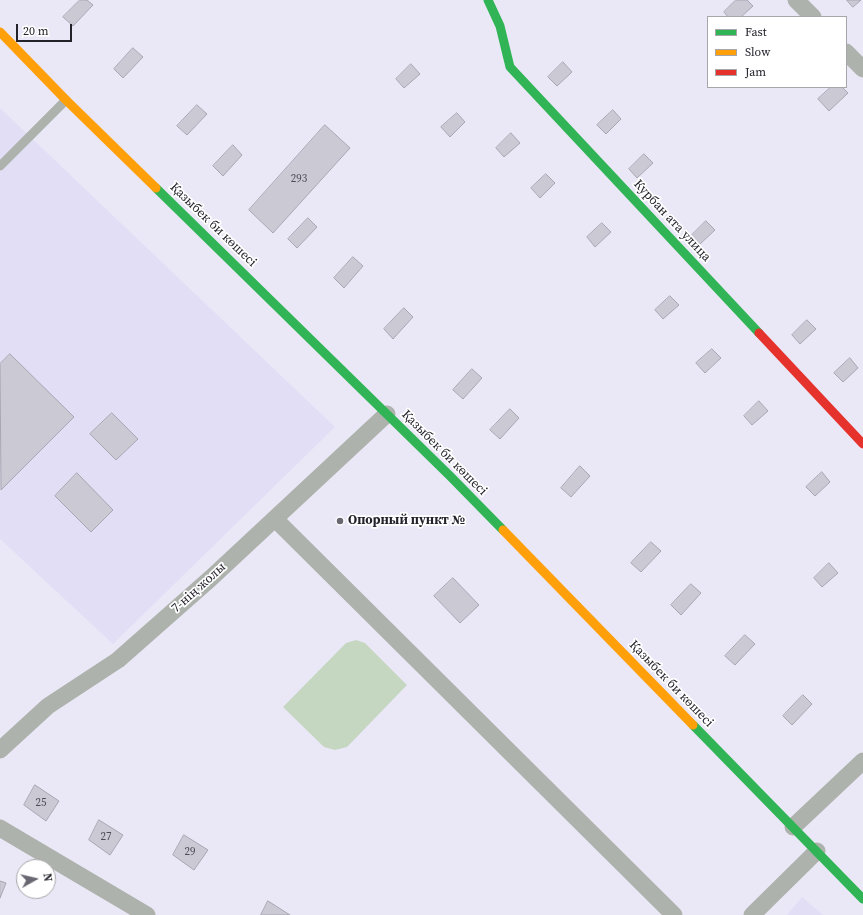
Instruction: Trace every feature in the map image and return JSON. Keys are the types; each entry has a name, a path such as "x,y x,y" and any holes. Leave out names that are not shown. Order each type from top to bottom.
{"main road":[{"name":"Курбан ата улица","path":"488,0 500,26 510,67 863,444"},
{"name":"Қазыбек би көшесі","path":"0,32 66,100 450,476 863,899"}],"street":[{"path":"796,0 812,16"},
{"path":"847,53 863,69"},
{"name":"7-нің жолы","path":"0,750 48,706 118,660 211,578 387,414"},
{"path":"274,519 674,915"},
{"path":"793,827 863,761"},
{"path":"0,828 147,915"},
{"path":"752,915 817,851"}],"lane":[{"path":"0,166 66,100"}],"shaded area":[{"path":"0,108 335,427 113,644 0,539"},
{"path":"802,897 823,915 787,915"}],"green space":[{"path":"356,640 365,643 407,685 347,747 335,750 324,747 283,707 346,643"}],"building":[{"path":"80,0 87,0 93,5 73,26 63,17"},
{"path":"736,0 747,0 753,6 742,16 727,16 724,12"},
{"path":"847,0 861,0 853,7"},
{"path":"133,48 143,57 123,78 114,69"},
{"path":"563,62 572,72 557,86 548,77"},
{"path":"411,64 420,74 404,88 396,79"},
{"path":"830,88 843,88 848,93 829,111 818,99"},
{"path":"197,105 207,114 187,135 177,126"},
{"path":"613,110 621,119 606,134 597,125"},
{"path":"457,113 465,122 450,137 441,127"},
{"path":"325,125 350,148 273,233 249,210"},
{"path":"511,133 520,143 504,157 496,148"},
{"path":"233,145 242,155 223,176 213,166"},
{"path":"644,154 653,163 637,178 629,169"},
{"path":"546,174 555,183 540,198 531,188"},
{"path":"308,218 317,227 297,248 288,239"},
{"path":"706,221 715,230 699,245 691,236"},
{"path":"602,223 611,232 595,247 587,237"},
{"path":"353,257 363,266 344,288 334,278"},
{"path":"670,296 679,305 663,319 655,310"},
{"path":"404,308 413,317 393,339 384,329"},
{"path":"807,320 816,329 800,344 792,335"},
{"path":"712,349 721,358 705,373 696,363"},
{"path":"10,354 74,417 1,490 0,364"},
{"path":"850,358 858,368 843,382 834,373"},
{"path":"472,369 482,378 463,399 453,390"},
{"path":"759,401 768,411 752,425 744,416"},
{"path":"510,409 519,418 500,439 490,430"},
{"path":"112,413 138,439 116,460 90,434"},
{"path":"580,466 590,476 571,497 561,488"},
{"path":"822,472 830,482 815,496 806,487"},
{"path":"77,473 113,510 91,532 55,496"},
{"path":"651,542 661,551 641,572 631,563"},
{"path":"829,563 838,573 822,587 814,578"},
{"path":"453,578 479,605 460,623 434,596"},
{"path":"691,584 701,593 681,615 671,605"},
{"path":"745,635 755,644 735,665 725,656"},
{"path":"803,695 812,704 792,725 783,716"},
{"path":"35,785 59,801 46,821 24,805"},
{"path":"99,820 123,835 110,855 89,840"},
{"path":"184,835 208,850 194,870 173,855"},
{"path":"0,881 6,883 0,898"},
{"path":"268,901 290,915 261,915"}],"traffic: fast":[{"path":"488,0 500,26 510,67 759,333"},
{"path":"156,188 450,476 503,530"},
{"path":"693,725 863,899"}],"traffic: slow":[{"path":"0,32 66,100 156,188"},
{"path":"503,530 693,725"}],"traffic: jam":[{"path":"759,333 863,444"}],"place":[{"name":"Опорный пункт №","path":"340,521"}]}
